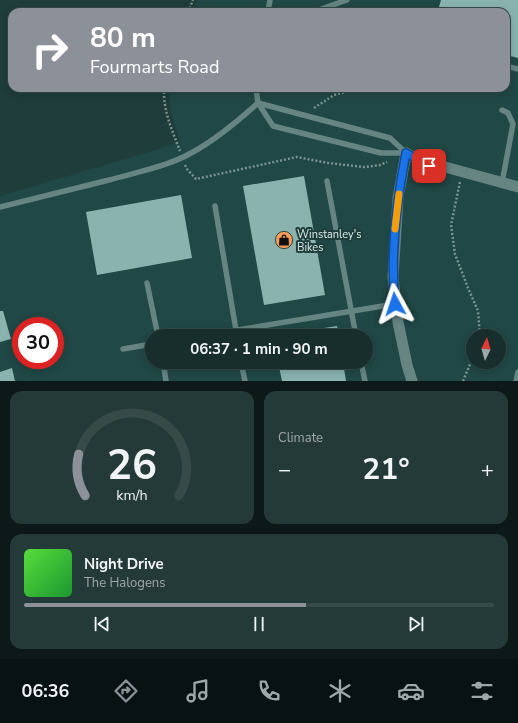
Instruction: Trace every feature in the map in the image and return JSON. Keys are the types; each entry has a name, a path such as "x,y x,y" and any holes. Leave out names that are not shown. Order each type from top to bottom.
{"street":[{"path":"412,381 402,344 395,304 393,278 395,227 401,178 406,153 429,166 462,172 518,187"}],"lane":[{"path":"325,8 347,0"},
{"path":"257,92 258,103 273,126 381,153 406,153"},
{"path":"258,103 390,138 406,153"},
{"path":"0,207 145,171 175,161 215,138 242,118 258,103"},
{"path":"502,110 508,113 513,124 502,183"},
{"path":"327,181 355,329"},
{"path":"215,206 235,329"},
{"path":"148,283 157,329"},
{"path":"256,329 351,310 395,304"},
{"path":"123,349 145,345"},
{"path":"163,369 166,381"},
{"path":"242,369 245,381"},
{"path":"362,369 365,381"},
{"path":"516,381 518,372"}],"path":[{"path":"164,92 167,118 176,139"},
{"path":"308,117 313,109 334,95 346,92"},
{"path":"187,169 196,179 297,157 328,163 364,166 380,165 406,153"},
{"path":"462,172 451,225 455,254 478,311 479,329"},
{"path":"463,381 468,369"}],"shaded area":[{"path":"197,0 518,0 518,381 0,381 0,196 156,150 180,141 171,113 169,92 510,92 510,8 194,8"}],"building":[{"path":"441,0 518,0 518,58 510,56 510,8 439,7"},
{"name":"Winstanley's Bikes","path":"304,176 325,295 264,305 243,186"},
{"path":"181,195 192,258 97,275 86,212"},
{"path":"0,311 3,311 11,339 0,342"},
{"path":"337,326 338,329 318,329"},
{"path":"12,368 15,381 0,381 0,372"},
{"path":"279,369 344,369 346,381 282,381"}],"slow traffic":[{"path":"395,229 399,194"}],"place":[{"name":"Winstanley's Bikes","path":"284,240"}],"route":[{"path":"395,304 393,278 395,227 398,198 406,153 429,166"}]}
